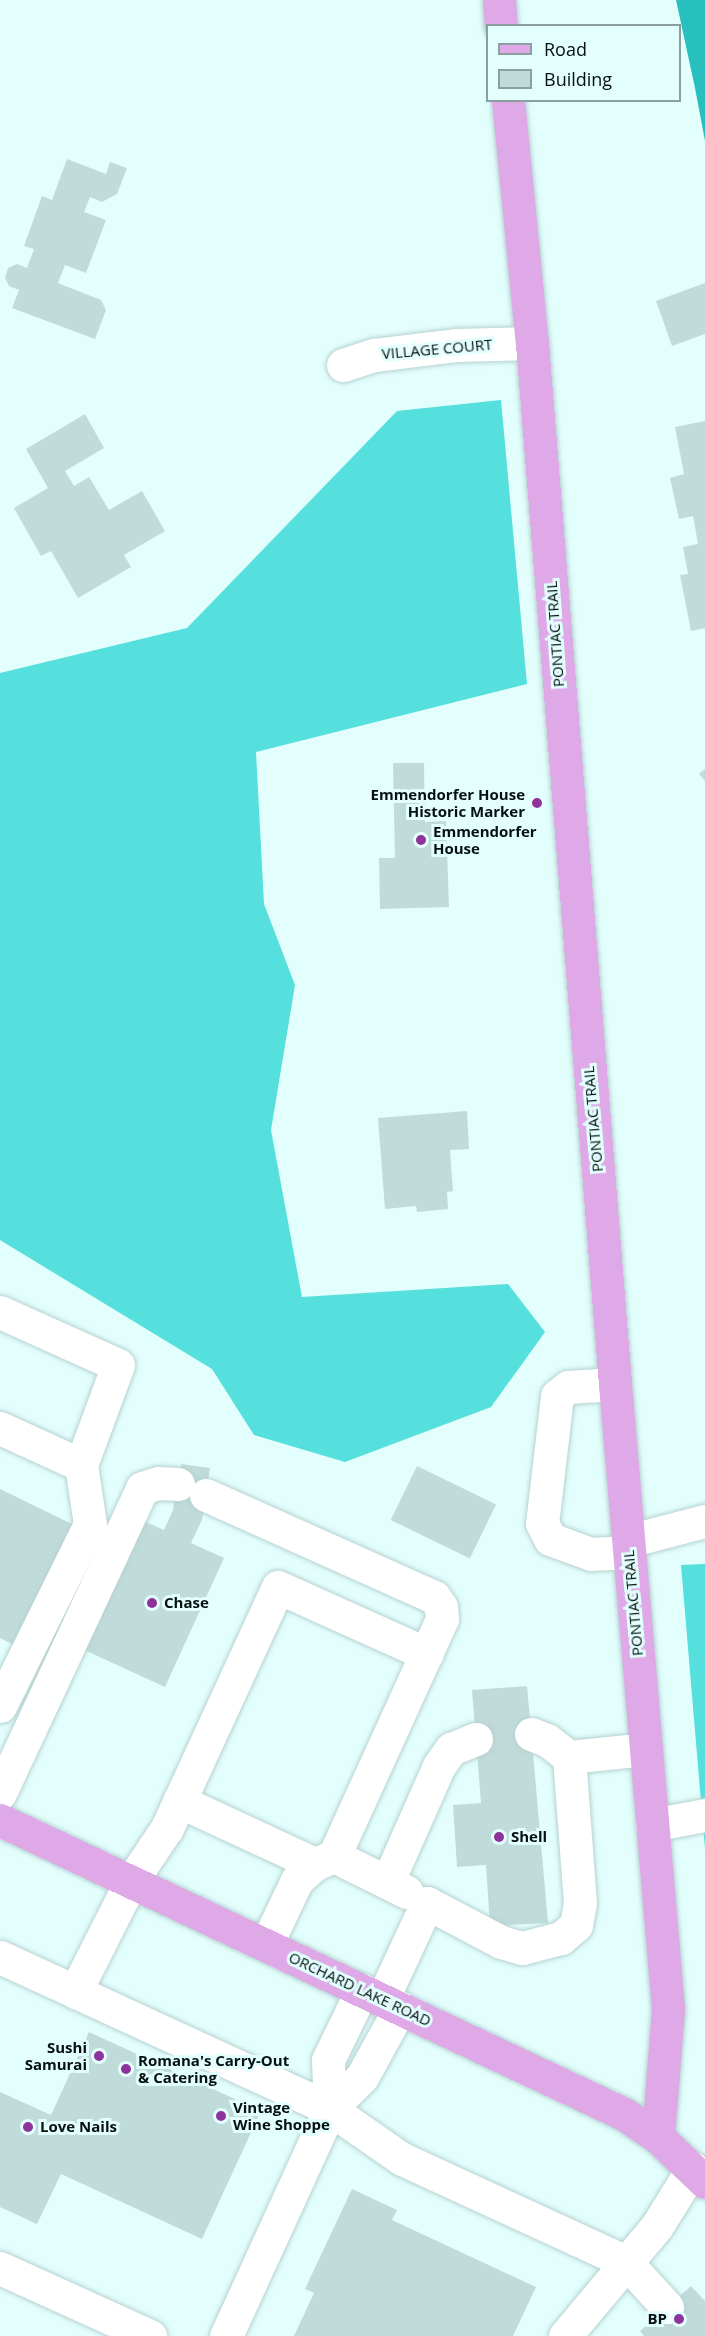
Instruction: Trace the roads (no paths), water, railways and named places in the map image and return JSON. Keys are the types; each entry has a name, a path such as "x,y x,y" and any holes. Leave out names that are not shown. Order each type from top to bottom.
{"main road":[{"path":"499,0 501,24"},
{"name":"PONTIAC TRAIL","path":"508,102 532,343 628,1546 668,2009 658,2137"},
{"name":"ORCHARD LAKE ROAD","path":"0,1820 614,2110 658,2137 699,2175"}],"street":[{"name":"VILLAGE COURT","path":"343,365 374,355 457,345 532,343"},
{"path":"0,1312 118,1365 81,1465 90,1524 0,1706"},
{"path":"615,1384 568,1387 557,1396 542,1523 550,1539 591,1554 628,1546 705,1521"},
{"path":"0,1428 81,1465"},
{"path":"0,1793 142,1488 158,1483 192,1489 434,1597 441,1607 442,1619 426,1654 324,1860 297,1880 266,1945"},
{"path":"75,1992 130,1882 167,1828 278,1587 426,1654"},
{"path":"531,1734 547,1740 569,1757 645,1749"},
{"path":"388,1881 439,1766 451,1749 476,1739"},
{"path":"179,1801 324,1860 388,1881 501,1942 522,1948 561,1938 576,1925 580,1903 569,1757"},
{"path":"652,1825 705,1815"},
{"path":"226,2336 330,2109 362,2077 381,1999 427,1903"},
{"path":"0,1958 330,2109 402,2159 626,2262 667,2307"},
{"path":"565,2336 699,2175"},
{"path":"0,2268 150,2336"}],"tunnel":[{"path":"476,1739 531,1734"},
{"path":"667,2307 693,2336"}],"place":[{"name":"Emmendorfer House Historic Marker","path":"537,803"},
{"name":"Emmendorfer House","path":"421,840"},
{"name":"Chase","path":"152,1603"},
{"name":"Shell","path":"499,1837"},
{"name":"Sushi Samurai","path":"99,2056"},
{"name":"Romana's Carry-Out & Catering","path":"126,2069"},
{"name":"Vintage Wine Shoppe","path":"221,2116"},
{"name":"Love Nails","path":"28,2127"},
{"name":"BP","path":"679,2319"}]}
